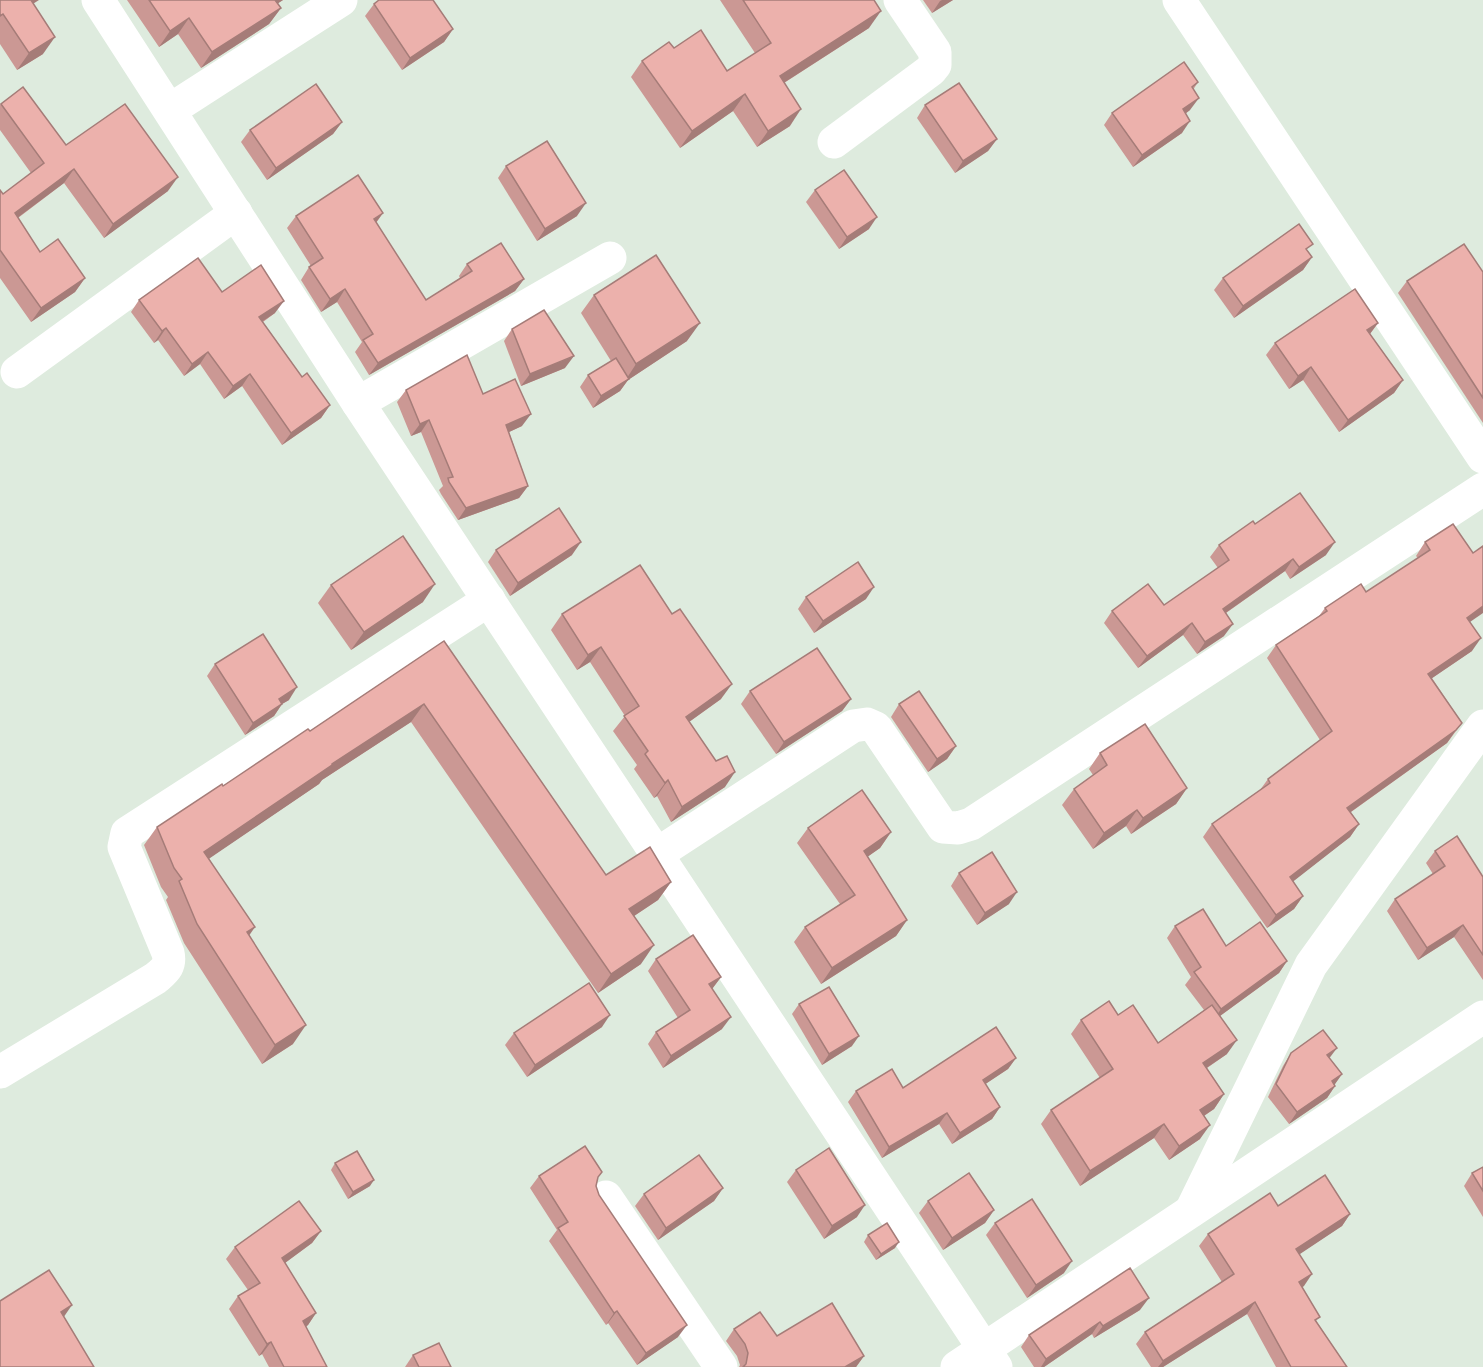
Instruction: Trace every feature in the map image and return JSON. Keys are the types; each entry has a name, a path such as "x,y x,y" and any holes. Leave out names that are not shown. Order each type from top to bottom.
{"street":[{"path":"98,0 358,403 990,1358"},
{"path":"170,110 341,0"},
{"path":"834,142 935,65 935,52 900,0"},
{"path":"1179,0 1483,457"},
{"path":"17,372 236,213"},
{"path":"358,403 610,258"},
{"path":"657,854 853,726 867,724 876,728 943,827 958,828 971,824 1483,489"},
{"path":"0,1072 166,970 170,961 168,953 124,847 127,833 489,600"},
{"path":"1190,1212 1311,965 1483,726"},
{"path":"957,1367 990,1358 1190,1212 1483,1017"},
{"path":"606,1197 709,1363"}],"building":[{"path":"0,0 31,0 55,37 29,53 3,14 0,16"},
{"path":"149,0 275,0 281,8 212,52 189,18 170,31"},
{"path":"379,0 433,0 453,29 410,58 374,4"},
{"path":"743,0 874,0 881,11 780,76 801,109 768,131 745,94 692,131 642,61 669,42 674,48 701,30 727,71 771,43"},
{"path":"1184,62 1198,82 1192,87 1199,98 1183,109 1190,121 1142,155 1112,113"},
{"path":"959,83 997,139 963,161 925,105"},
{"path":"316,84 342,122 276,168 250,130"},
{"path":"23,87 66,145 125,104 178,177 113,224 74,169 15,213 40,252 58,239 85,278 41,308 0,250 0,190 3,194 44,163 1,104"},
{"path":"547,141 586,203 545,229 506,166"},
{"path":"844,170 877,217 847,237 815,190"},
{"path":"358,175 383,213 374,219 426,300 472,271 467,264 501,243 524,279 378,363 363,340 373,334 345,289 330,299 309,267 323,258 296,216"},
{"path":"1299,224 1313,244 1306,249 1312,257 1243,306 1223,278"},
{"path":"1464,244 1483,272 1483,398 1407,281"},
{"path":"656,255 700,323 636,364 594,295"},
{"path":"198,258 222,292 261,265 284,301 259,317 302,377 307,373 330,405 291,433 250,374 233,386 208,352 192,364 166,328 162,331 139,300"},
{"path":"1355,289 1378,323 1367,330 1403,380 1348,420 1311,367 1298,376 1275,343"},
{"path":"544,310 574,356 530,374 512,329"},
{"path":"467,355 483,394 515,379 531,414 506,425 528,486 466,508 449,482 448,478 453,477 429,420 420,424 406,390"},
{"path":"616,358 629,379 601,396 588,375"},
{"path":"1300,493 1335,542 1299,567 1293,559 1223,609 1233,624 1205,642 1192,623 1147,656 1112,611 1148,584 1164,605 1229,560 1219,545 1253,521 1255,524"},
{"path":"559,508 581,542 518,583 496,550"},
{"path":"1453,524 1473,553 1483,546 1483,606 1467,618 1481,638 1428,674 1462,723 1456,730 1347,808 1359,824 1290,877 1303,896 1276,915 1212,824 1270,783 1268,779 1332,731 1276,645 1327,611 1325,608 1361,584 1366,592 1430,550 1425,542"},
{"path":"403,536 435,584 364,632 331,585"},
{"path":"858,562 874,587 823,621 806,597"},
{"path":"640,565 672,614 680,609 732,684 686,717 716,761 727,756 735,772 682,807 668,780 665,783 645,754 648,751 624,716 639,706 601,647 588,655 562,614"},
{"path":"263,634 297,687 279,699 282,704 253,723 215,664"},
{"path":"444,641 606,875 650,847 671,882 629,909 654,945 611,974 424,704 204,852 255,927 247,932 306,1025 275,1045 197,924 179,881 182,879 174,868 157,827 308,729 310,731"},
{"path":"817,648 851,699 784,742 750,691"},
{"path":"919,691 956,746 937,759 899,704"},
{"path":"1145,724 1187,788 1143,818 1137,810 1104,833 1074,789 1107,765 1100,753"},
{"path":"862,790 891,832 864,851 907,920 832,968 805,927 855,895 808,828"},
{"path":"1457,836 1483,877 1483,955 1463,925 1427,948 1395,899 1445,866 1435,851"},
{"path":"992,852 1017,892 985,913 959,873"},
{"path":"1203,909 1226,946 1260,922 1287,961 1221,1009 1194,972 1201,967 1175,926"},
{"path":"693,935 721,977 709,984 731,1017 671,1056 656,1032 690,1010 656,959"},
{"path":"589,983 610,1015 535,1065 514,1033"},
{"path":"829,987 859,1036 829,1054 799,1004"},
{"path":"1109,1001 1118,1015 1133,1005 1158,1043 1212,1005 1237,1040 1203,1063 1224,1094 1200,1110 1210,1125 1179,1146 1164,1124 1090,1171 1051,1110 1113,1069 1081,1020"},
{"path":"996,1027 1016,1058 983,1080 1000,1107 960,1133 947,1113 889,1147 856,1091 892,1069 903,1088"},
{"path":"1323,1030 1337,1048 1327,1055 1342,1074 1332,1081 1335,1086 1297,1112 1276,1084 1291,1053"},
{"path":"585,1146 602,1172 596,1186 599,1195 687,1325 646,1353 617,1311 614,1313 558,1228 568,1222 539,1176"},
{"path":"829,1148 865,1205 832,1226 796,1170"},
{"path":"357,1151 374,1180 353,1192 335,1163"},
{"path":"699,1155 723,1188 666,1228 644,1194"},
{"path":"1483,1167 1483,1191 1472,1173"},
{"path":"969,1173 994,1210 952,1238 928,1201"},
{"path":"1325,1175 1350,1214 1296,1249 1312,1274 1299,1282 1320,1317 1315,1320 1347,1367 1291,1367 1255,1302 1163,1361 1145,1332 1234,1274 1208,1234 1270,1193 1278,1206"},
{"path":"1032,1199 1072,1261 1036,1285 995,1223"},
{"path":"299,1201 321,1231 282,1258 316,1313 303,1321 327,1367 284,1367 271,1342 267,1344 238,1296 260,1283 235,1247"},
{"path":"887,1223 899,1242 881,1254 868,1235"},
{"path":"1130,1268 1149,1298 1103,1326 1100,1322 1046,1359 1029,1335"},
{"path":"49,1270 72,1305 61,1312 94,1367 0,1367 0,1301"},
{"path":"832,1303 864,1356 845,1367 743,1367 746,1364 748,1353 745,1344 734,1329 760,1312 777,1336"},
{"path":"439,1343 451,1367 419,1367 413,1355"}]}
